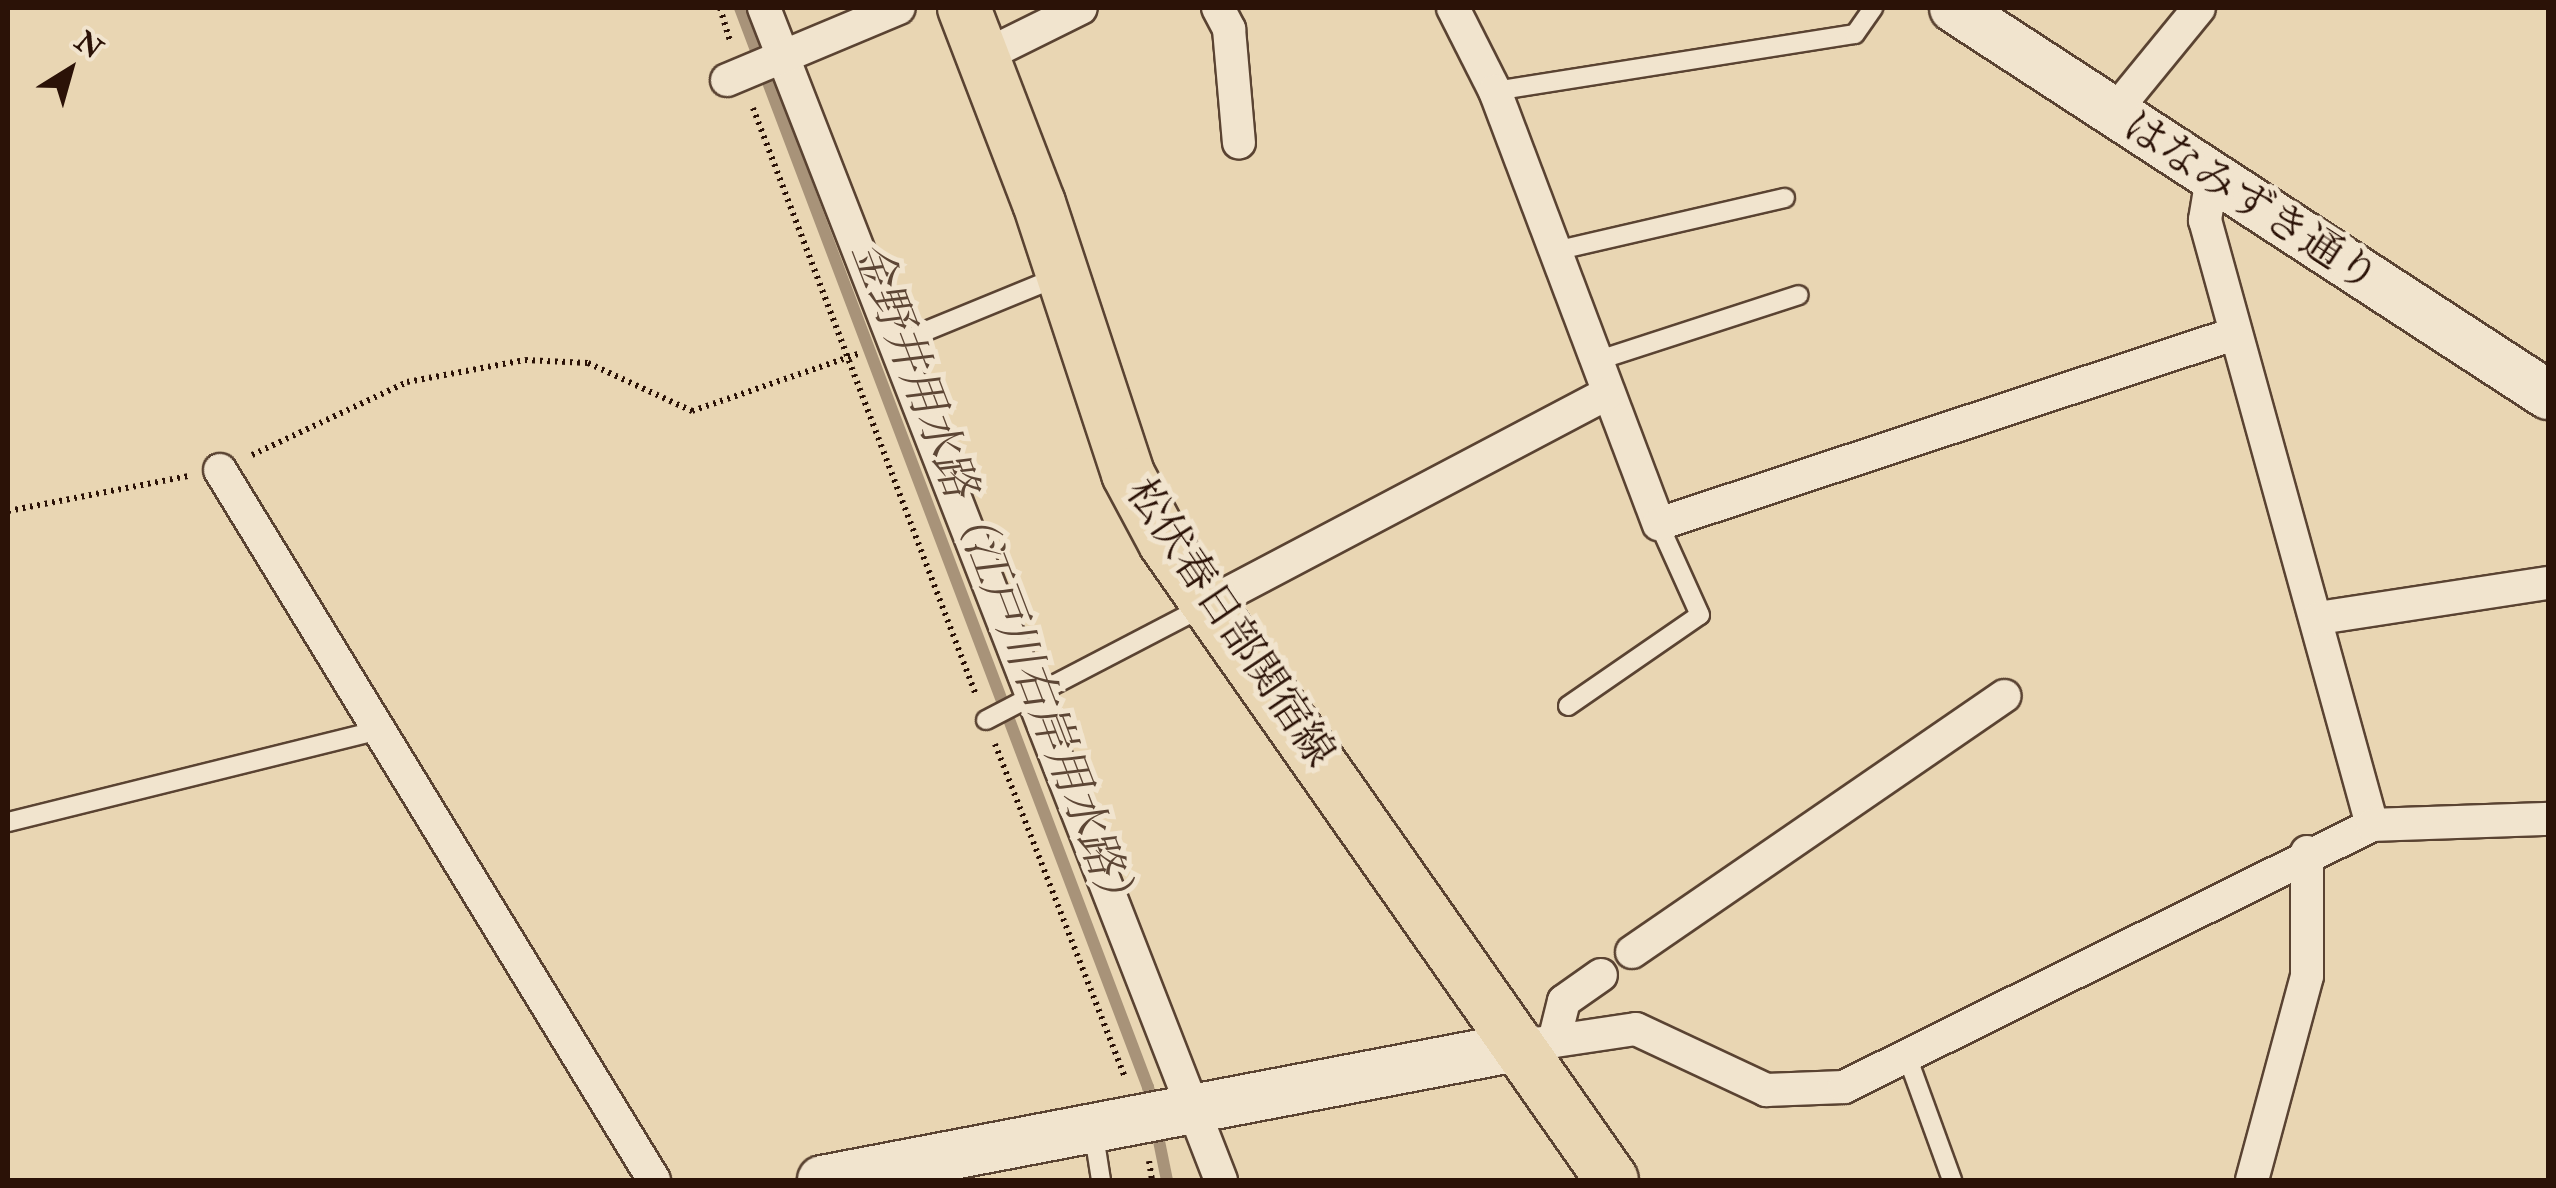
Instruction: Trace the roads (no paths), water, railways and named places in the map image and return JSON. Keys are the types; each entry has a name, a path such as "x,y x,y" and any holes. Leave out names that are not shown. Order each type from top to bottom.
{"main road":[{"name":"松伏春日部関宿線","path":"964,8 1063,275 1128,474 1165,543 1538,1044 1612,1180"}],"street":[{"path":"764,8 779,63 1032,698 1165,1114 1220,1180"},
{"path":"737,76 779,63 899,8"},
{"path":"982,57 1081,8"},
{"path":"1218,8 1229,29 1239,143"},
{"path":"1452,8 1495,91 1660,524 2234,334"},
{"name":"はなみずき通り","path":"1954,8 2548,395"},
{"path":"2114,112 2199,8"},
{"path":"2212,178 2204,220 2319,618 2372,825"},
{"path":"1210,603 1608,393"},
{"path":"220,470 654,1180"},
{"path":"2319,618 2548,583"},
{"path":"1632,952 2004,696"},
{"path":"822,1180 898,1173 1093,1128 1636,1029 1766,1090 1844,1087 1908,1059 2306,852 2372,825 2548,819"},
{"path":"2252,1180 2307,976 2306,852"},
{"path":"1538,1044 1564,1001 1601,974"}],"lane":[{"path":"1495,91 1854,34 1873,8"},
{"path":"1555,250 1785,198"},
{"path":"892,345 1063,275"},
{"path":"1596,360 1800,295"},
{"path":"1568,706 1700,615 1660,524"},
{"path":"988,720 1210,603"},
{"path":"8,822 379,730"},
{"path":"1908,1059 1952,1180"},
{"path":"1093,1128 1101,1180"}],"waterway":[{"name":"金野井用水路（江戸川右岸用水路）","path":"740,8 1148,1087 1167,1180"}]}
